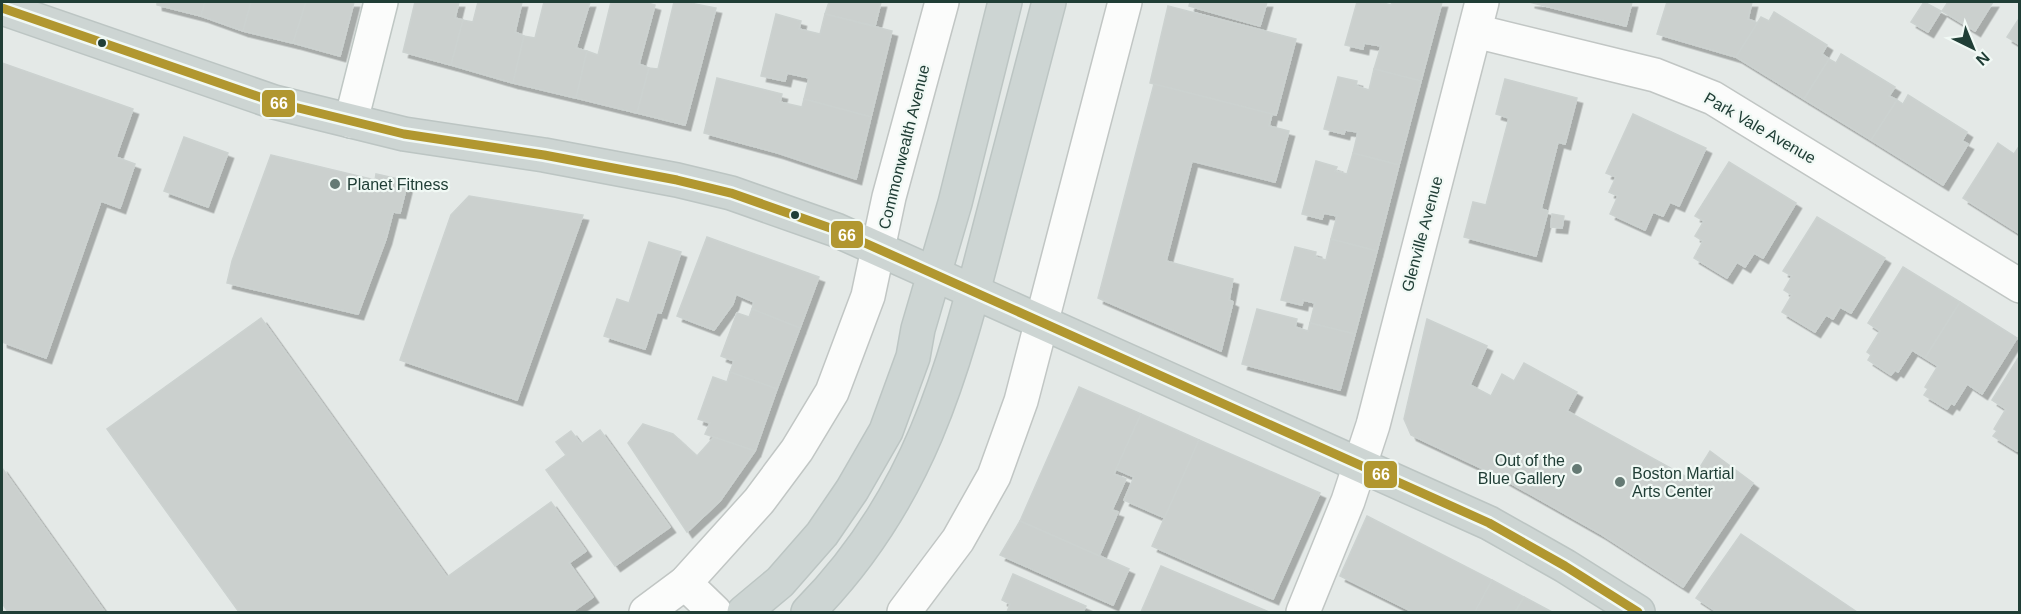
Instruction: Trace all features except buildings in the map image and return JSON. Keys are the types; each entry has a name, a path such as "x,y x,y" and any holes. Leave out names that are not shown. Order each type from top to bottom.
{"main road":[{"path":"744,612 780,582 822,534 852,490 886,431 913,357 918,328 935,274 1005,2"},
{"path":"808,612 864,546 904,485 933,420 974,292 1049,2"},
{"path":"2,8 274,102 404,134 544,155 677,180 731,193 836,231 1489,523 1565,566 1638,612"}],"street":[{"path":"351,121 381,2"},
{"name":"Commonwealth Avenue","path":"646,612 685,583 759,501 797,450 832,392 868,296 889,197 942,2"},
{"path":"904,612 958,540 994,476 1021,401 1125,2"},
{"name":"Park Vale Avenue","path":"1478,16 1655,75 1713,98 2019,286"},
{"name":"Glenville Avenue","path":"1303,612 1348,501 1373,425 1478,16"},
{"path":"685,583 715,612"}],"transit line":[{"name":"66","path":"2,8 274,102 404,134 544,155 677,180 731,193 836,230 1489,523 1565,566 1638,612"}],"place":[{"name":"Planet Fitness","path":"335,184"},
{"name":"Out of the Blue Gallery","path":"1577,469"},
{"name":"Boston Martial Arts Center","path":"1620,482"}]}
